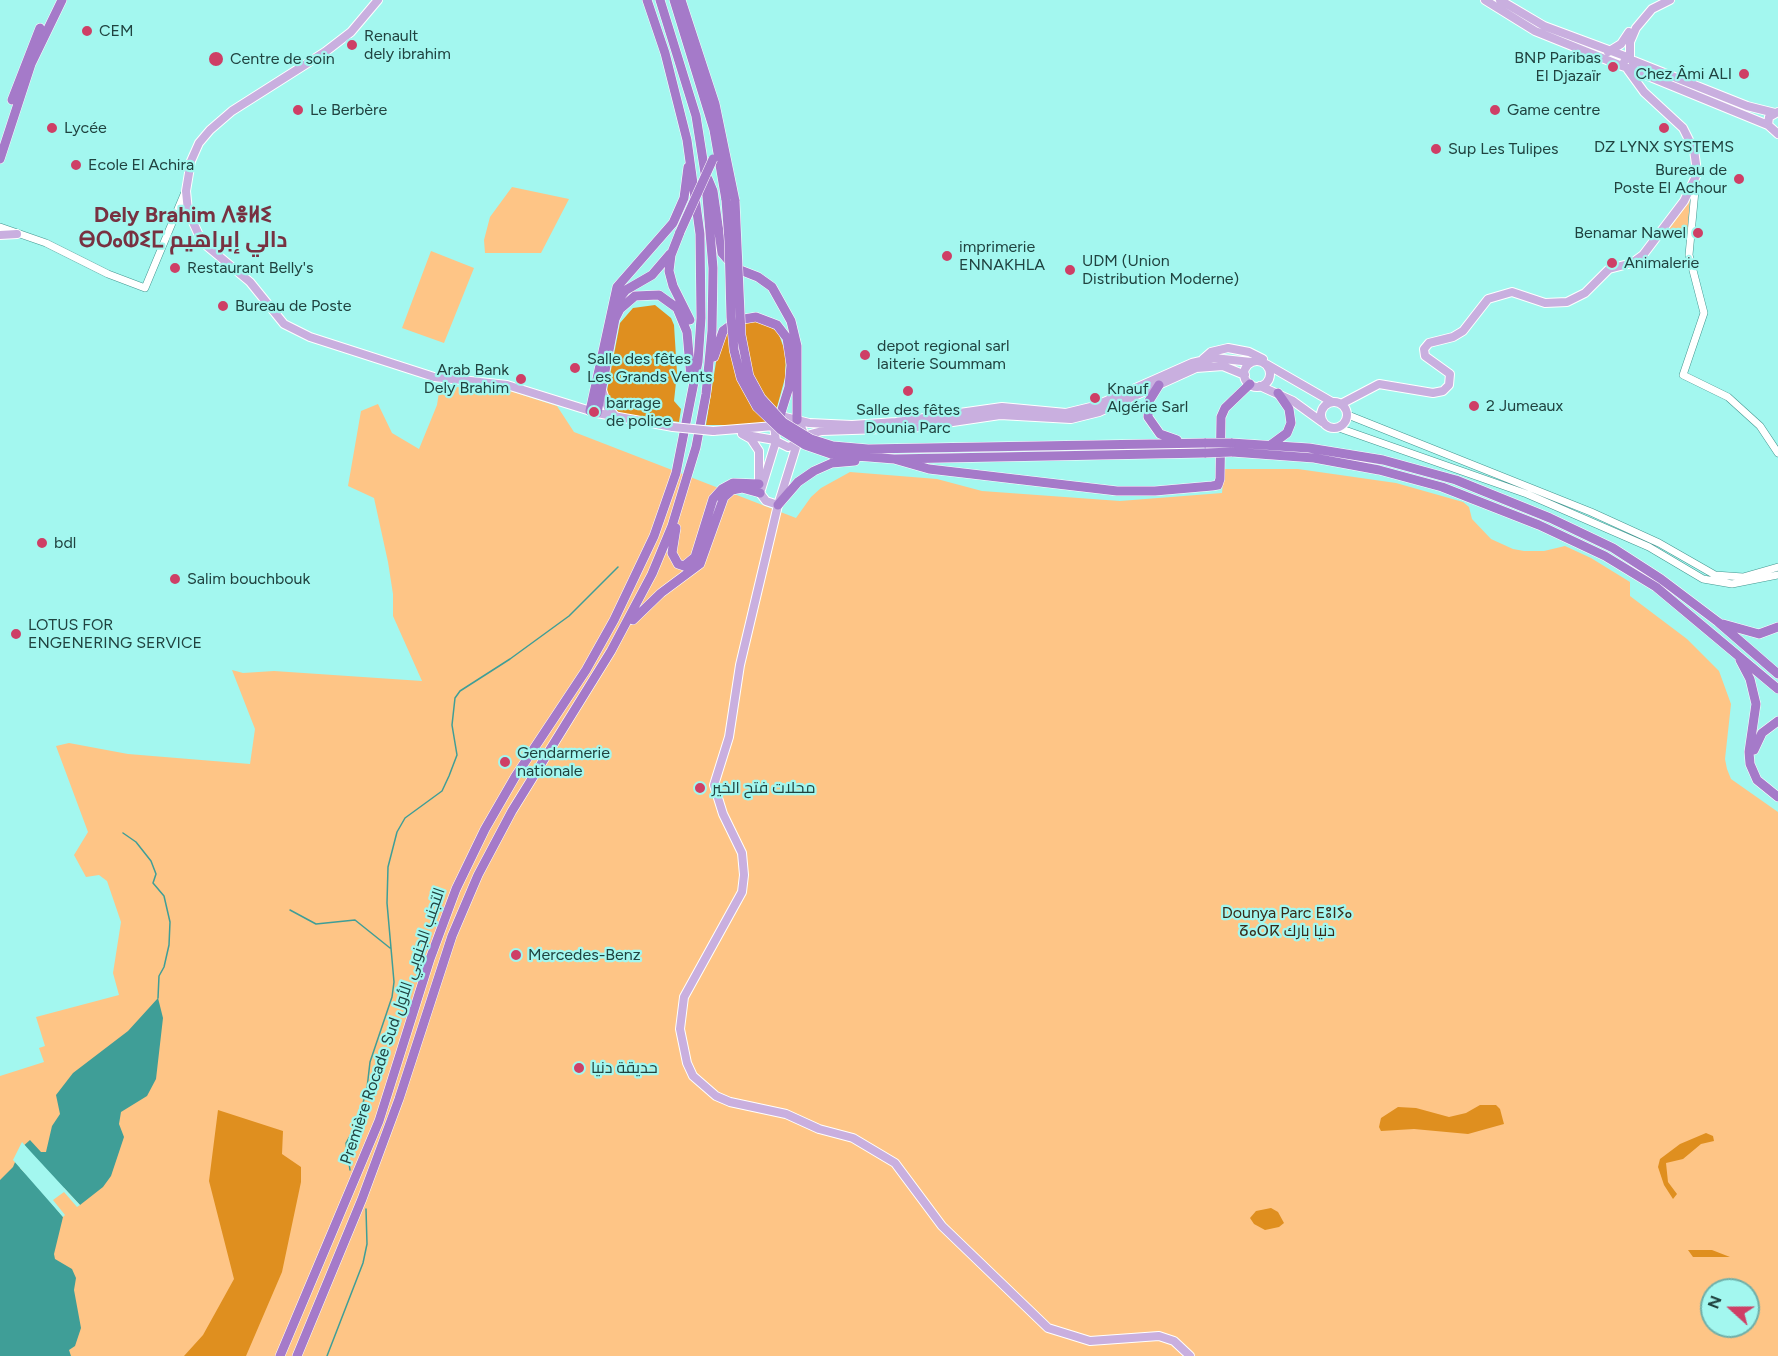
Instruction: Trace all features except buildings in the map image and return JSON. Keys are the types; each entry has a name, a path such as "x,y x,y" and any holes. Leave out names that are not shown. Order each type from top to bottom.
{"highway":[{"path":"0,138 29,51 55,0"},
{"path":"0,159 31,64 62,0"},
{"name":"Première Rocade Sud التجنب الجنوبي الأول","path":"280,1356 379,1121 430,959 456,889 485,829 533,748 586,670 637,576 676,473 692,400 701,318 697,194 687,140 665,53 647,0"},
{"name":"Première Rocade Sud التجنب الجنوبي الأول","path":"297,1356 362,1199 399,1099 452,936 478,875 512,811 611,651 652,574 686,483 706,394 712,331 713,268 705,173 696,116 660,0"},
{"path":"674,0 714,130 730,200"},
{"path":"681,0 715,104 730,200 731,317 734,350 741,378 757,407 781,430 805,445 868,458"},
{"path":"692,400 691,321 671,278 670,262 680,232 713,159 714,130"},
{"path":"594,412 609,317 617,287 669,230 678,214 688,180 687,140"},
{"path":"705,173 712,189 722,253 735,268 758,277 772,287 791,321 797,346 798,421"},
{"path":"609,317 621,296 652,275 673,249"},
{"path":"598,391 615,319 620,309 635,296 654,294 672,302 685,321 690,355"},
{"path":"706,394 713,357 723,332 730,325 747,317 768,320 782,330 791,352 789,387 776,423"},
{"path":"894,459 929,469 1117,491 1155,491 1218,485 1221,417 1225,408 1247,380"},
{"path":"1159,384 1148,405 1150,421 1163,436 1206,448"},
{"path":"1272,444 1284,436 1291,423 1289,409 1278,393"},
{"path":"832,450 1188,443"},
{"path":"778,505 798,482 813,471 832,463 868,458 894,459 1272,444 1383,460 1479,489 1568,526 1613,548 1661,579 1718,622 1778,674"},
{"path":"1231,447 1358,465 1421,481 1555,533 1621,565 1674,600 1778,689"},
{"path":"686,483 672,544 674,559 684,566 689,564 694,557 713,499 722,489 733,483 761,492"},
{"path":"611,651 642,609 700,564 724,496 732,490 742,488 761,492"},
{"path":"1718,622 1753,633 1764,633 1778,627"},
{"path":"1731,648 1745,668 1755,696 1755,716 1749,752 1752,770 1757,780 1778,797"},
{"path":"1778,721 1762,733 1754,751 1757,770 1762,779 1778,791"}],"main road":[{"path":"378,0 351,32 325,52 232,111 210,130 191,161 186,191 188,211 202,242 250,282 281,321 292,330 434,377 507,385 617,418 673,428 725,431 775,440 788,447 800,440 829,431 912,428 1000,415 1071,419 1099,412 1191,370 1208,366 1229,367 1247,380 1300,405 1330,428 1339,428 1342,408"},
{"path":"1485,0 1535,31 1747,106 1776,112"},
{"path":"1500,0 1530,20 1608,52 1628,64 1768,125 1778,134"},
{"path":"1608,52 1626,39 1636,20 1657,0"},
{"path":"1323,423 1322,408 1342,408 1379,384 1433,393 1443,391 1449,385 1449,374 1425,356 1426,346 1463,331 1483,304 1496,295 1512,292 1552,304 1579,298 1609,269 1632,263 1643,255 1683,201 1696,174 1694,150 1683,128 1644,92 1628,64 1630,42 1636,28 1652,9 1670,0"},
{"path":"1768,125 1769,117 1776,112"},
{"path":"0,235 17,234"},
{"path":"1203,360 1212,352 1228,348 1249,352 1342,408"},
{"path":"725,431 776,423 788,416 798,421 859,425 1002,407 1050,413 1074,412 1095,406 1186,365 1203,360 1220,358 1264,362"},
{"path":"1247,380 1251,362"},
{"path":"1260,386 1266,384 1270,376 1264,362"},
{"path":"579,408 598,391 617,418"},
{"path":"798,421 800,440 772,529 751,627 740,665 729,737 714,785 723,814 742,853 744,875 742,892 684,997 680,1029 687,1063 693,1076 716,1096 730,1102 786,1114 819,1129 853,1138 895,1162 942,1226 1048,1328 1090,1341 1160,1336 1174,1341 1190,1356"},
{"path":"761,492 775,440 776,423"},
{"path":"742,434 755,442 759,451 761,492 772,529"},
{"path":"761,492 778,505"}],"street":[{"path":"1696,174 1689,255 1704,313 1682,374 1728,397 1765,434 1778,453"},
{"path":"0,227 46,243 108,274 145,288 186,191"},
{"path":"1342,408 1591,512 1659,543 1715,575 1743,577 1778,567"},
{"path":"1339,428 1488,478 1640,543 1703,579 1732,584 1778,575"}],"green space":[{"path":"512,187 569,199 541,253 485,253 484,240 490,217"},
{"path":"1690,200 1687,236 1684,238 1667,232"},
{"path":"431,251 474,268 444,343 402,328"},
{"name":"Dounya Parc ⴹⵓⵏⵢⴰ ⵒⴰⵔⴽ دنيا بارك","path":"440,386 507,390 557,406 574,432 796,518 811,497 821,488 850,472 937,479 982,491 1120,501 1222,493 1224,469 1298,469 1396,483 1463,502 1469,507 1472,519 1491,539 1513,549 1524,551 1544,551 1565,546 1591,558 1630,582 1630,596 1687,639 1719,671 1731,704 1725,759 1731,779 1778,812 1778,1356 0,1356 0,1076 44,1062 39,1048 45,1046 36,1017 119,995 113,973 121,922 107,881 99,875 86,877 74,855 88,832 56,746 69,743 128,754 250,764 255,729 232,670 243,673 274,671 422,681 393,616 393,594 388,562 374,498 348,486 361,411 378,404 392,433 419,449 437,405"}],"shaded area":[{"path":"655,305 671,318 674,325 677,373 674,401 681,409 679,422 619,413 606,396 620,323 633,308"},
{"path":"757,319 778,332 786,354 785,378 774,418 762,425 706,425 717,356 728,329"},
{"path":"1480,1105 1496,1105 1500,1109 1504,1124 1468,1134 1414,1129 1381,1131 1379,1127 1381,1118 1398,1107 1416,1108 1449,1117 1466,1113"},
{"path":"218,1110 283,1131 282,1154 301,1167 301,1182 282,1272 246,1356 184,1356 203,1335 234,1279 209,1181"},
{"path":"1706,1133 1713,1136 1714,1141 1701,1144 1683,1159 1666,1163 1668,1182 1677,1194 1673,1199 1664,1185 1658,1167 1660,1159 1680,1144"},
{"path":"1271,1208 1278,1212 1284,1223 1279,1227 1265,1230 1254,1224 1250,1218 1256,1211"},
{"path":"1688,1250 1712,1250 1730,1257 1693,1257"}],"water":[{"path":"158,998 163,1018 156,1079 147,1096 121,1112 119,1124 124,1137 111,1176 103,1187 80,1205 64,1188 49,1200 63,1217 54,1254 55,1259 72,1269 76,1278 74,1290 81,1328 75,1346 69,1350 71,1356 0,1356 0,1180 13,1167 21,1148 30,1140 41,1152 46,1152 52,1126 60,1114 56,1095 73,1073 128,1031","holes":["27,1153 39,1162 25,1173 20,1168"]}],"pier":[{"path":"22,1142 80,1205 77,1207 64,1192 53,1200 65,1215 63,1217 13,1160"}],"waterway":[{"path":"350,1170 346,1143 358,1122 367,1088 370,1062 392,997 394,982 387,903 388,867 397,832 405,818 442,791 449,776 457,755 452,725 455,698 460,691 510,659 569,616 618,567"},
{"path":"123,833 136,842 151,861 156,874 153,883 164,896 170,922 169,945 164,967 159,976 158,998"},
{"path":"290,910 316,924 355,920 390,948"},
{"path":"327,1356 363,1263 367,1244 366,1209"}],"place":[{"name":"CEM","path":"87,31"},
{"name":"Renault dely ibrahim","path":"352,45"},
{"name":"Centre de soin","path":"216,59"},
{"name":"BNP Paribas El Djazaïr","path":"1613,67"},
{"name":"Chez Âmi ALI","path":"1744,74"},
{"name":"Le Berbère","path":"298,110"},
{"name":"Game centre","path":"1495,110"},
{"name":"Lycée","path":"52,128"},
{"name":"DZ LYNX SYSTEMS","path":"1664,128"},
{"name":"Sup Les Tulipes","path":"1436,149"},
{"name":"Ecole El Achira","path":"76,165"},
{"name":"Bureau de Poste El Achour","path":"1739,179"},
{"name":"Benamar Nawel","path":"1698,233"},
{"name":"imprimerie ENNAKHLA","path":"947,256"},
{"name":"Animalerie","path":"1612,263"},
{"name":"Restaurant Belly's","path":"175,268"},
{"name":"UDM (Union Distribution Moderne)","path":"1070,270"},
{"name":"Bureau de Poste","path":"223,306"},
{"name":"depot regional sarl laiterie Soummam","path":"865,355"},
{"name":"Salle des fêtes Les Grands Vents","path":"575,368"},
{"name":"Arab Bank Dely Brahim","path":"521,379"},
{"name":"Salle des fêtes Dounia Parc","path":"908,391"},
{"name":"Knauf Algérie Sarl","path":"1095,398"},
{"name":"2 Jumeaux","path":"1474,406"},
{"name":"barrage de police","path":"594,412"},
{"name":"bdl","path":"42,543"},
{"name":"Salim bouchbouk","path":"175,579"},
{"name":"LOTUS FOR ENGENERING SERVICE","path":"16,634"},
{"name":"Gendarmerie nationale","path":"505,762"},
{"name":"محلات فتح الخير","path":"700,788"},
{"name":"Mercedes-Benz","path":"516,955"},
{"name":"حديقة دنيا","path":"579,1068"}],"district":[{"name":"Dely Brahim ⴷⴻⵍⵉ ⴱⵔⴰⵀⵉⵎ دالي إبراهيم","path":"183,228"}]}
